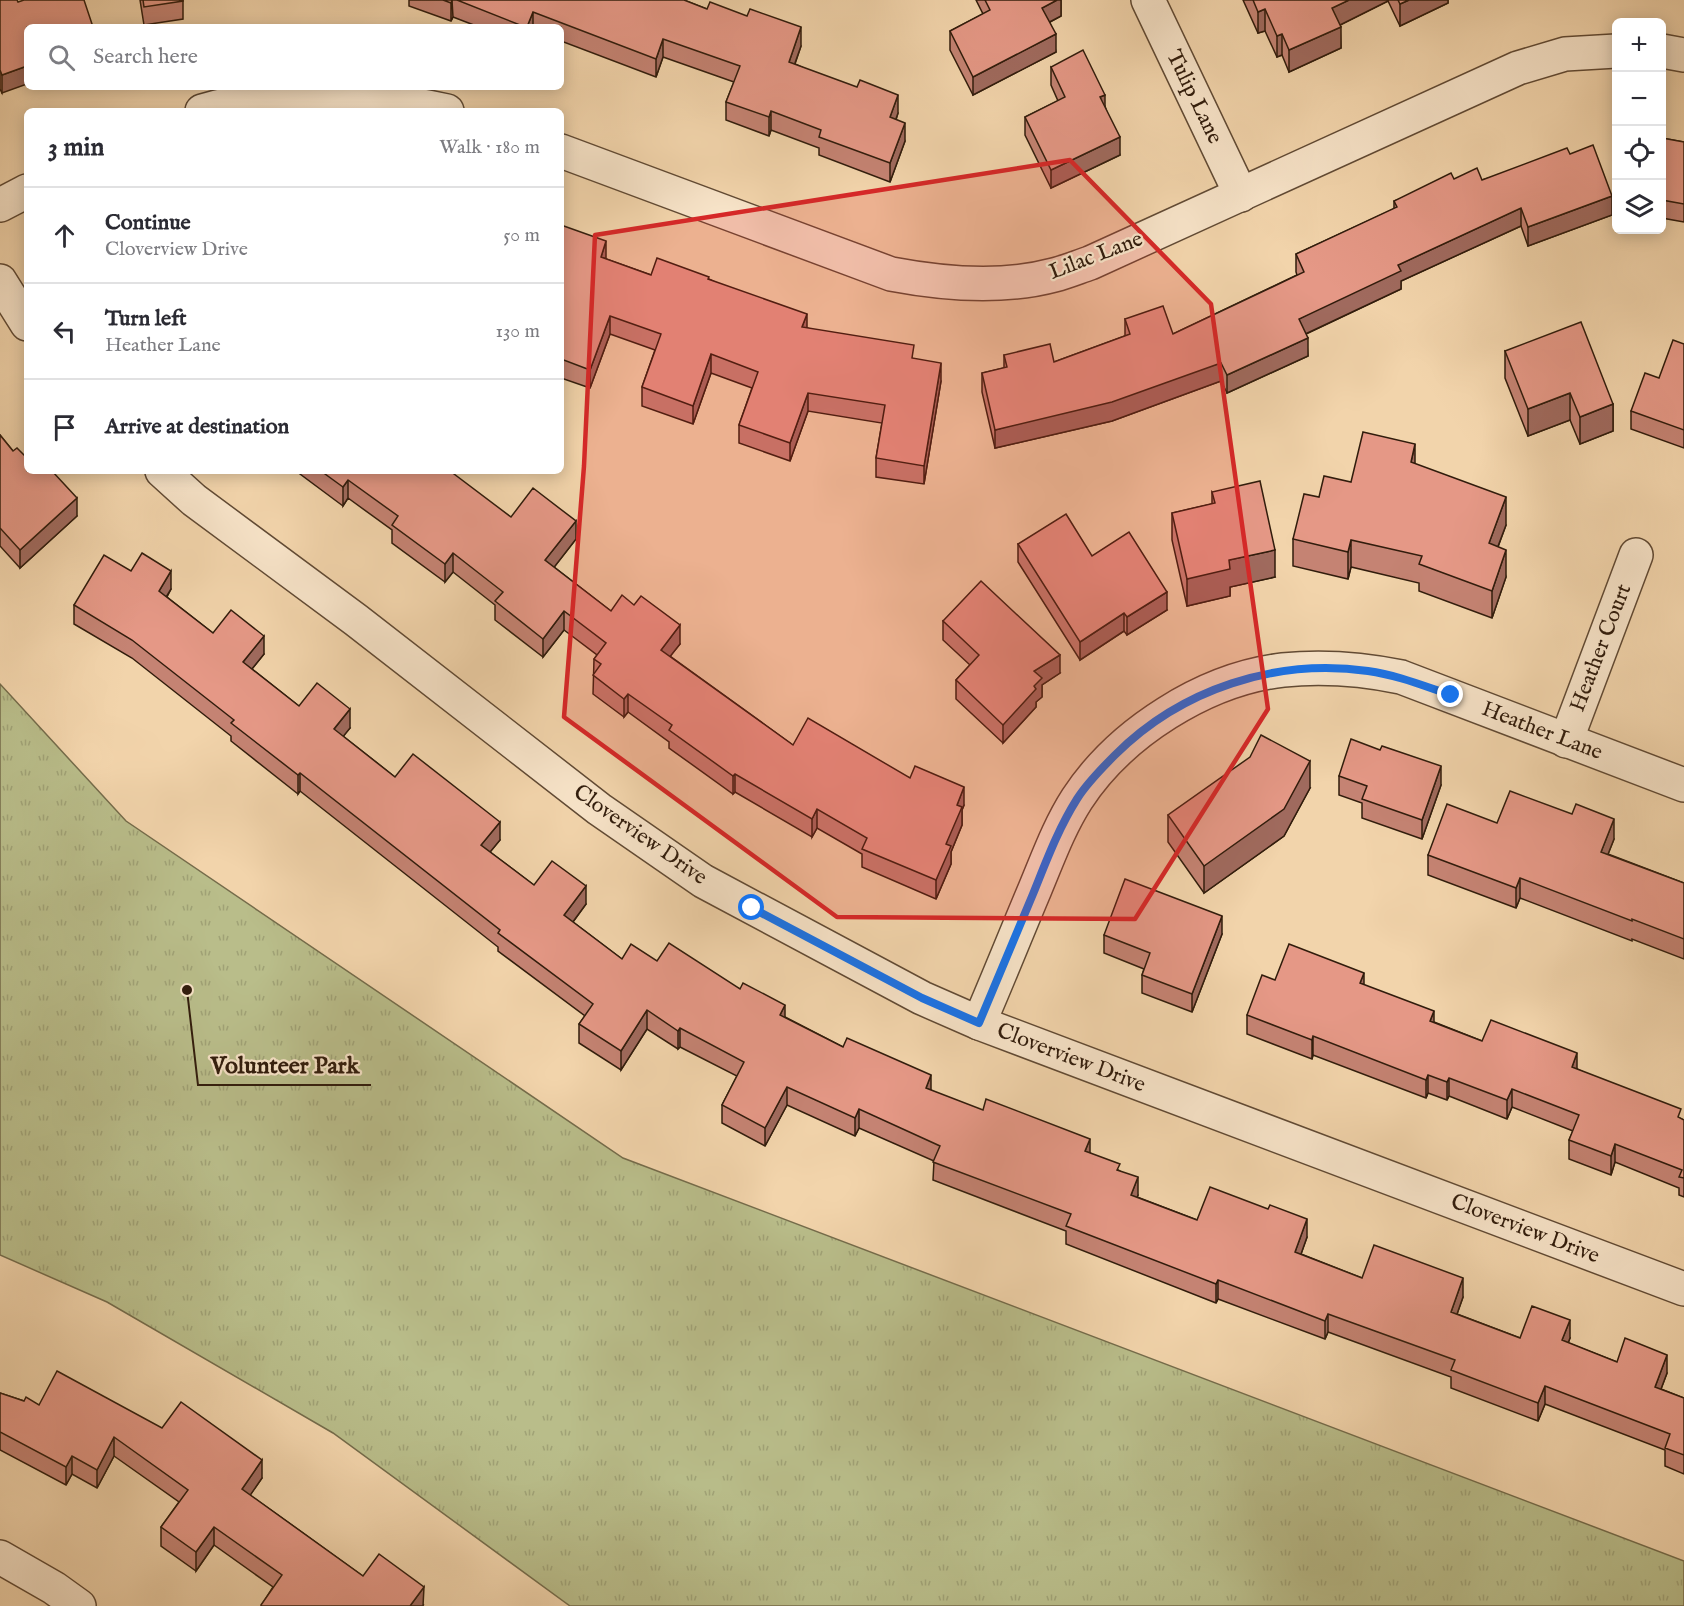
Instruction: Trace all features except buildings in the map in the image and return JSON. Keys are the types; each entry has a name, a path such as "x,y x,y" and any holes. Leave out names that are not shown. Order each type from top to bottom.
{"street":[{"name":"Tulip Lane","path":"1148,0 1241,195"},
{"name":"Lilac Lane","path":"564,152 891,274 938,281 1015,282 1053,275 1090,263 1518,68 1565,54 1612,51"},
{"path":"1666,52 1684,55"},
{"path":"218,108 259,100 315,96 370,98 433,108"},
{"path":"0,205 24,193"},
{"path":"0,280 24,319"},
{"name":"Cloverview Drive","path":"165,474 194,500 356,620 599,809 703,881 922,998 979,1023 1684,1289"},
{"name":"Heather Court","path":"1566,741 1636,555"},
{"name":"Heather Lane","path":"979,1023 1060,830 1078,798 1101,769 1134,736 1163,715 1206,693 1239,680 1282,671 1323,668 1368,671 1401,677 1684,784"},
{"path":"0,1557 54,1588 79,1606"}],"highlighted area":[{"path":"1070,160 1211,304 1268,709 1135,919 837,917 564,717 584,466 595,235"}],"green space":[{"path":"0,684 126,821 623,1158 1684,1561 1684,1606 570,1606 333,1433 107,1302 0,1255"}],"place":[{"name":"Volunteer Park","path":"187,990"}],"route":[{"path":"752,908 922,998 979,1023 1060,830 1078,798 1101,769 1134,736 1163,715 1206,693 1239,680 1282,671 1323,668 1368,671 1401,677 1451,695"}]}
